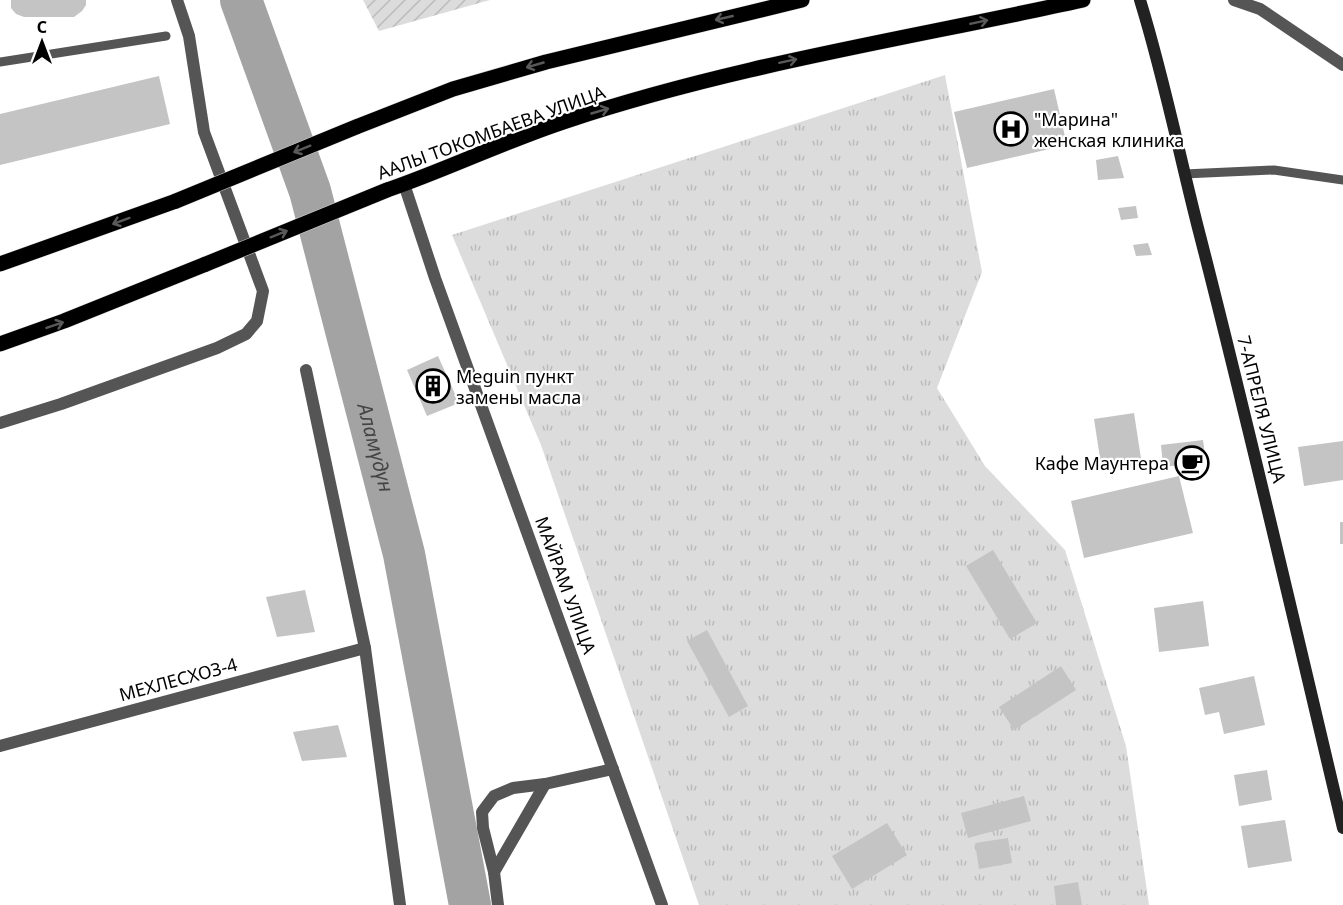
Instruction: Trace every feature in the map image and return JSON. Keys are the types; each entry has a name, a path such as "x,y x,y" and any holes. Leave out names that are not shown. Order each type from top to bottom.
{"main road":[{"path":"0,264 176,201 453,89 648,36 802,0"},
{"name":"ААЛЫ ТОКОМБАЕВА УЛИЦА","path":"0,344 64,321 478,153 566,121 656,94 778,63 1083,0"},
{"name":"7-АПРЕЛЯ УЛИЦА","path":"1140,0 1156,51 1184,174 1240,393 1343,828"}],"street":[{"path":"0,423 61,404 217,348 246,334 257,321 263,291 204,132 189,36 177,0"},
{"path":"1234,0 1260,9 1343,65"},
{"name":"МАЙРАМ УЛИЦА","path":"404,184 435,278 662,905"},
{"path":"306,370 365,648 400,905"},
{"name":"МЕХЛЕСХОЗ-4","path":"0,746 365,648"},
{"path":"498,905 494,872 483,828 483,812 494,796 513,788 545,784 613,769"},
{"path":"494,872 545,784"}],"lane":[{"path":"0,62 166,36"},
{"path":"1184,174 1274,170 1343,180"}],"green space":[{"path":"363,0 490,0 379,31"},
{"path":"945,75 982,272 937,388 985,466 1065,550 1126,746 1149,905 699,905 541,445 452,235"}],"building":[{"path":"11,0 86,0 86,5 74,17 24,17 16,14 11,8"},
{"path":"159,76 170,124 0,165 0,114"},
{"name":"\"Марина\" женская клиника","path":"1054,89 1067,145 967,168 954,112"},
{"path":"1118,156 1124,178 1098,180 1096,160"},
{"path":"1136,206 1138,218 1121,220 1118,208"},
{"path":"1148,243 1152,255 1136,256 1133,245"},
{"name":"Meguin пункт замены масла","path":"438,356 459,403 427,416 407,370"},
{"path":"1134,413 1142,465 1102,471 1094,419"},
{"path":"1203,440 1206,462 1163,467 1161,445"},
{"path":"1343,441 1343,480 1304,486 1298,447"},
{"path":"1179,476 1193,533 1084,558 1071,501"},
{"path":"1340,522 1343,522 1343,544 1340,544"},
{"path":"993,550 1037,623 1010,639 966,566"},
{"path":"305,590 315,632 277,637 266,597"},
{"path":"1203,601 1209,646 1159,652 1154,608"},
{"path":"707,630 748,706 729,717 687,641"},
{"path":"1061,666 1076,690 1014,730 999,707"},
{"path":"1254,676 1265,725 1224,734 1219,712 1205,715 1199,688"},
{"path":"338,725 347,757 302,761 293,732"},
{"path":"1267,770 1272,800 1239,806 1234,775"},
{"path":"1024,796 1031,821 968,838 961,813"},
{"path":"1285,820 1292,861 1248,868 1241,826"},
{"path":"887,823 907,855 852,889 832,856"},
{"path":"1008,838 1012,863 979,869 975,843"},
{"path":"1078,882 1082,905 1056,905 1054,886"}],"waterway":[{"name":"Аламүдүн","path":"241,0 310,191 404,554 470,905"}],"place":[{"name":"\"Марина\" женская клиника","path":"1011,129"},
{"name":"Meguin пункт замены масла","path":"433,386"},
{"name":"Кафе Маунтера","path":"1192,463"}]}
